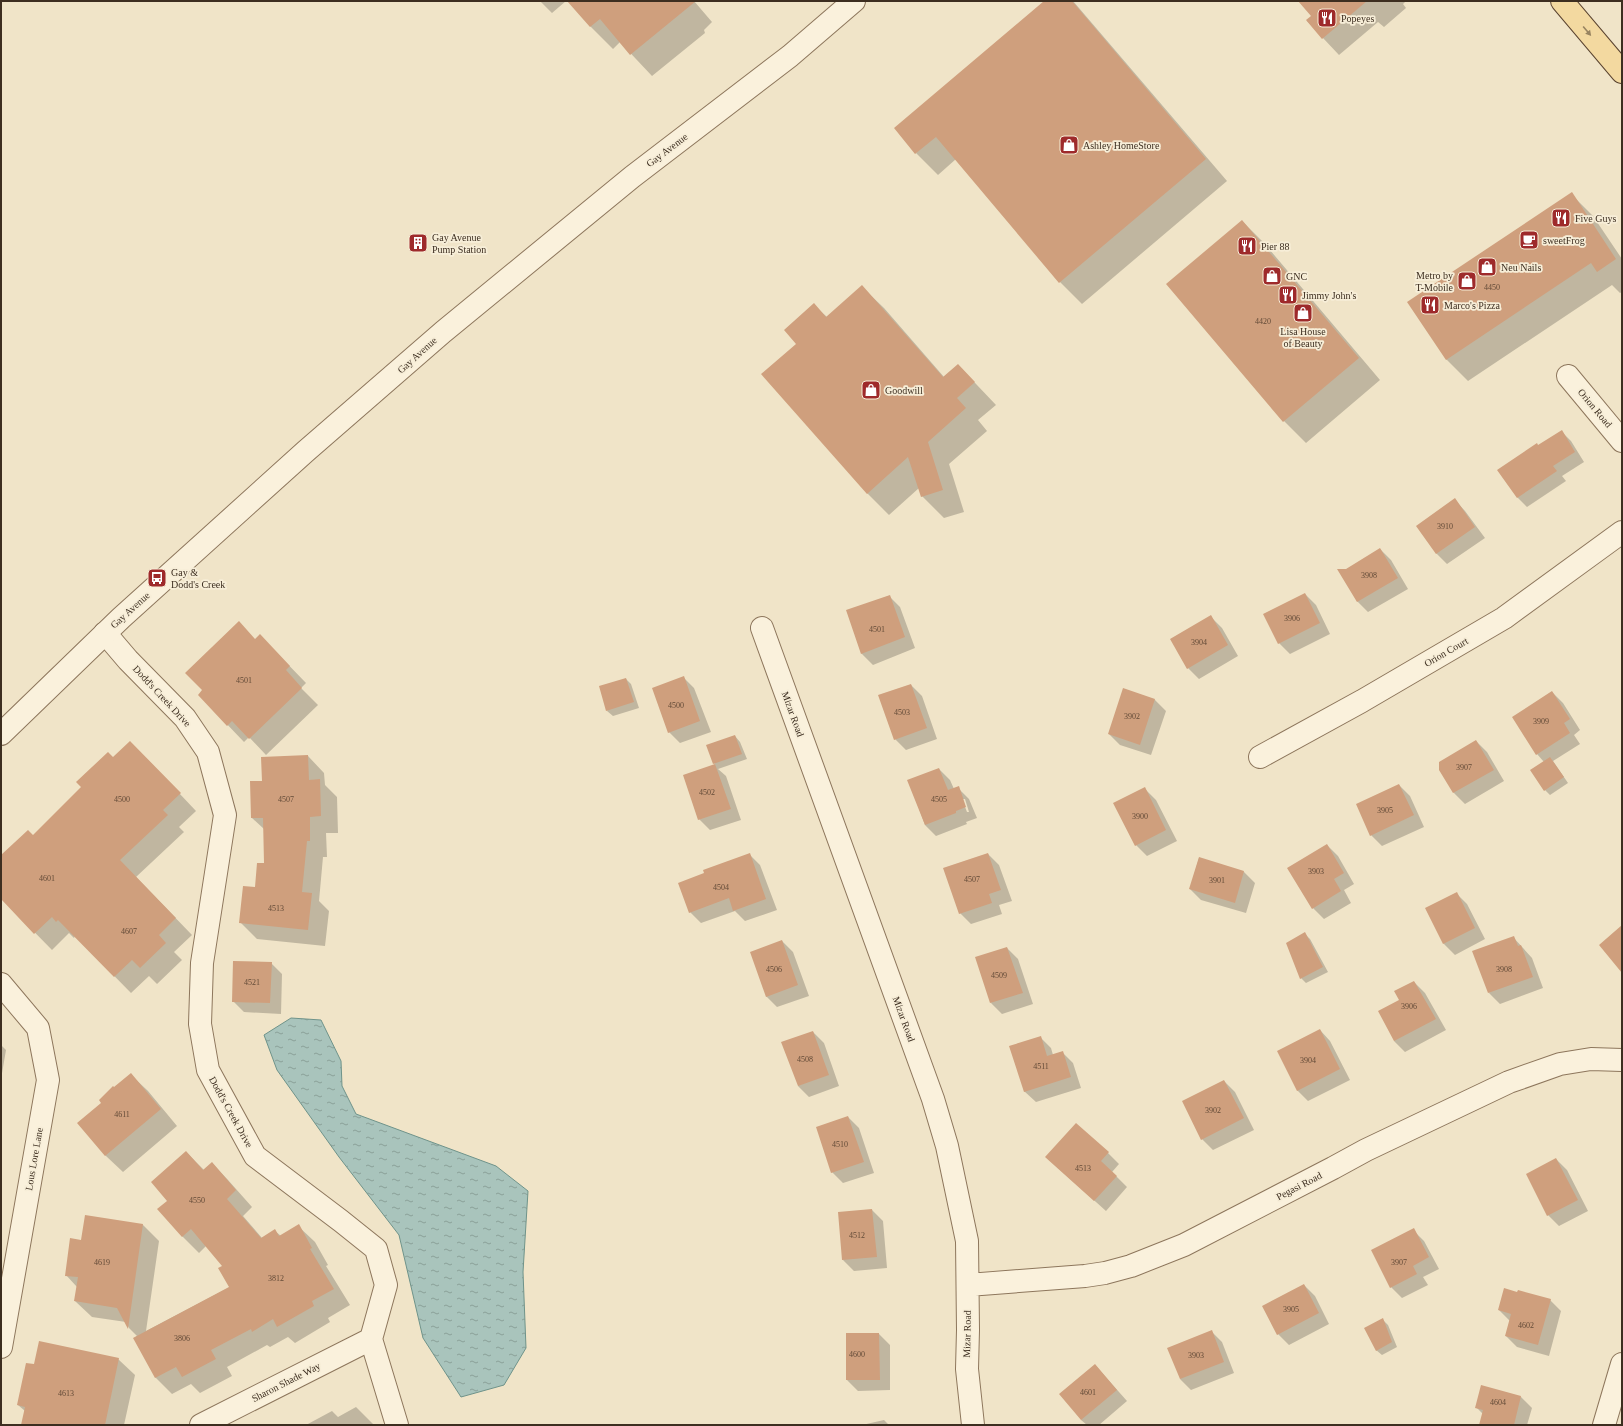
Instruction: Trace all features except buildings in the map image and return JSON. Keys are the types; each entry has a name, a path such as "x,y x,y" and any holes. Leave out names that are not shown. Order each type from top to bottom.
{"main road":[{"path":"1562,1 1622,72"}],"street":[{"name":"Gay Avenue","path":"1,734 105,633 306,451 443,332 632,177 790,56 854,1"},
{"name":"Orion Road","path":"1568,376 1622,441"},
{"name":"Orion Court","path":"1260,757 1362,701 1504,618 1622,532"},
{"name":"Mizar Road","path":"762,628 933,1099 947,1146 967,1240 967,1369 973,1425"},
{"name":"Dodd's Creek Drive","path":"105,633 128,660 185,718 208,752 225,815 202,963 200,1024 208,1070 256,1156 376,1249 386,1285 371,1339"},
{"name":"Lous Lore Lane","path":"1,984 38,1028 48,1080 1,1347"},
{"name":"Pegasi Road","path":"968,1285 1085,1276 1105,1273 1131,1266 1184,1245 1366,1150 1510,1082 1560,1064 1591,1059 1622,1060"},
{"name":"Sharon Shade Way","path":"201,1425 371,1339"},
{"path":"371,1339 396,1425"},
{"path":"1604,1425 1622,1364"}],"water":[{"path":"291,1018 321,1020 341,1061 342,1086 356,1114 496,1166 528,1191 523,1272 526,1348 504,1385 461,1397 423,1338 399,1235 339,1157 277,1070 264,1035"}],"place":[{"name":"Popeyes","path":"1327,18"},
{"name":"Ashley HomeStore","path":"1069,145"},
{"name":"Five Guys","path":"1561,218"},
{"name":"sweetFrog","path":"1529,240"},
{"name":"Gay Avenue Pump Station","path":"418,243"},
{"name":"Pier 88","path":"1247,246"},
{"name":"Neu Nails","path":"1487,267"},
{"name":"GNC","path":"1272,276"},
{"name":"Metro by T-Mobile","path":"1467,281"},
{"name":"Jimmy John's","path":"1288,295"},
{"name":"Marco's Pizza","path":"1430,305"},
{"name":"Lisa House of Beauty","path":"1303,313"},
{"name":"Goodwill","path":"871,390"},
{"name":"Gay & Dodd's Creek","path":"157,578"}]}
